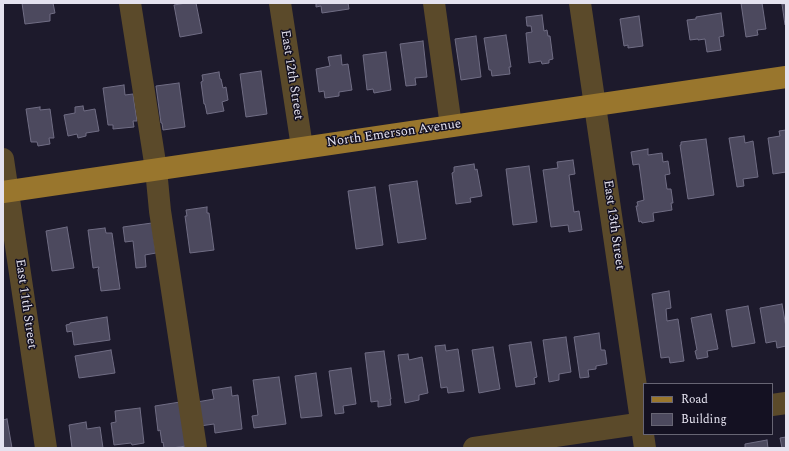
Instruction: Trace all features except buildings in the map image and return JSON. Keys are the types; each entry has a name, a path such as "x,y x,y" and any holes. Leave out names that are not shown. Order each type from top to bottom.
{"main road":[{"name":"North Emerson Avenue","path":"5,191 786,77"}],"street":[{"path":"130,3 156,169 160,211 196,448"},
{"name":"East 12th Street","path":"280,3 302,148"},
{"path":"434,3 451,126"},
{"name":"East 13th Street","path":"580,3 643,423"},
{"name":"East 11th Street","path":"3,159 5,191 46,448"},
{"path":"773,405 786,403"},
{"path":"474,448 643,423"},
{"name":"East 13th Street","path":"644,435 645,448"}]}
